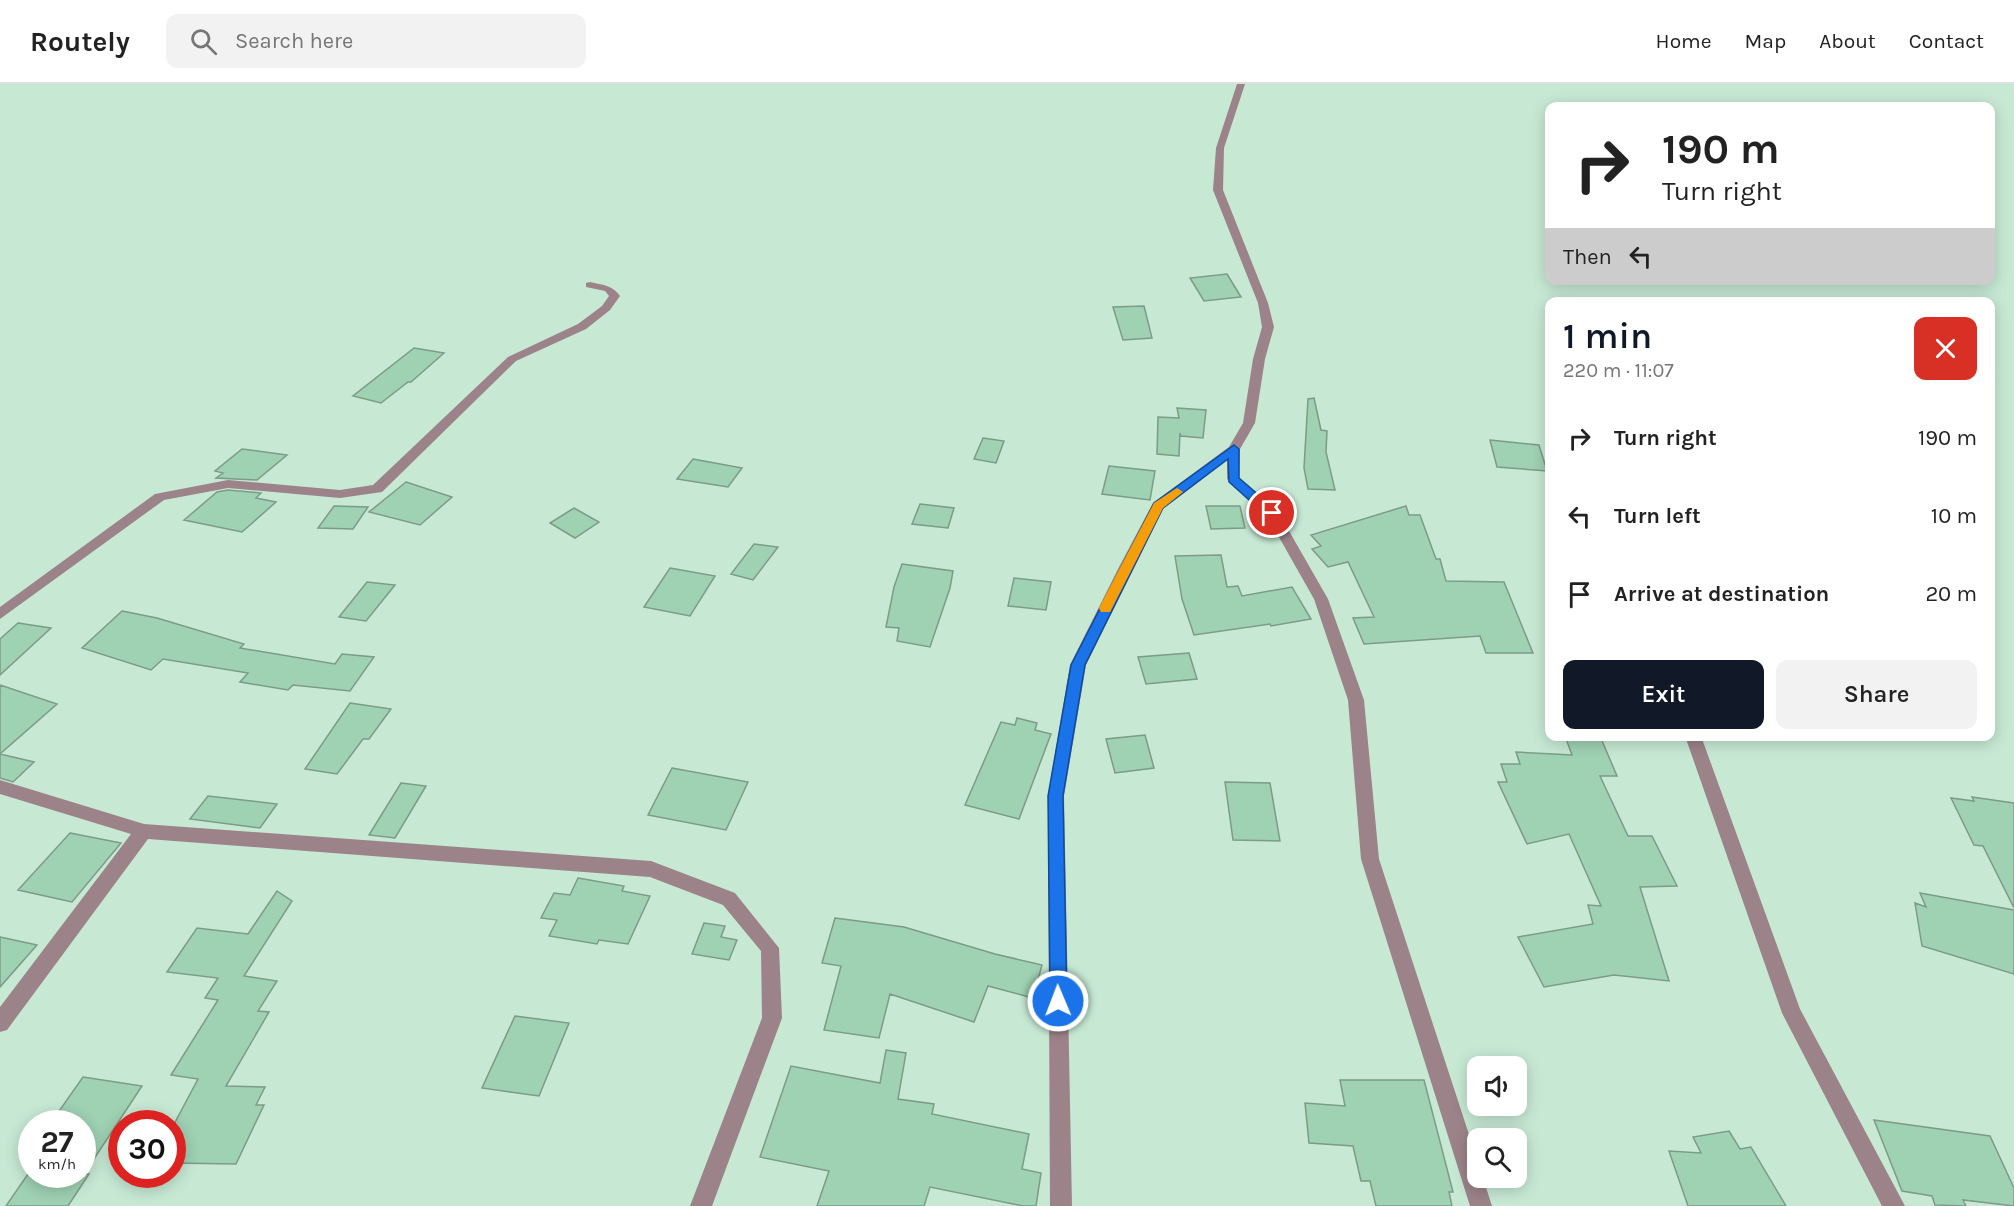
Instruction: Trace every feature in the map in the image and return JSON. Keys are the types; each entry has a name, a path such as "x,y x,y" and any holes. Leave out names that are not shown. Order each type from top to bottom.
{"street":[{"path":"1061,1206 1056,796 1078,665 1158,506 1234,449 1249,423 1259,359 1268,327 1263,303 1218,190 1220,148 1241,84"},
{"path":"0,614 160,497 228,484 340,494 377,489 512,359 533,347 577,329 609,307 615,296 609,289 590,285"},
{"path":"1234,449 1233,479 1272,513 1321,599 1356,700 1370,859 1481,1206"},
{"path":"1695,741 1792,1013 1894,1206"},
{"path":"0,787 144,831 651,869 729,899 770,948 772,1018 701,1206"},
{"path":"0,1023 144,831"}],"building":[{"path":"1227,274 1241,297 1204,301 1190,278"},
{"path":"1144,306 1152,338 1123,340 1113,307"},
{"path":"414,348 444,353 411,382 381,403 353,396"},
{"path":"1314,398 1321,430 1327,431 1326,452 1335,490 1308,489 1304,468 1308,399"},
{"path":"1177,408 1206,410 1203,438 1181,436 1180,433 1179,456 1157,454 1158,417 1179,418"},
{"path":"983,438 1004,441 996,463 974,459"},
{"path":"1490,440 1539,445 1545,471 1497,467"},
{"path":"242,449 287,455 257,480 216,478 223,473 215,471"},
{"path":"693,459 742,468 728,487 677,479"},
{"path":"1109,466 1155,471 1150,500 1102,494"},
{"path":"406,482 452,497 420,525 369,512"},
{"path":"228,490 261,493 256,498 276,502 242,532 184,520 217,492"},
{"path":"920,504 954,508 948,528 912,524"},
{"path":"334,506 368,507 353,529 318,528"},
{"path":"1206,506 1240,506 1245,528 1211,529"},
{"path":"1406,506 1409,515 1420,515 1436,559 1440,559 1446,581 1504,582 1533,653 1486,653 1480,636 1364,644 1353,618 1374,617 1348,562 1328,567 1312,549 1321,546 1311,535"},
{"path":"574,508 599,522 575,538 550,523"},
{"path":"754,544 778,547 753,580 731,574"},
{"path":"1221,555 1227,587 1238,586 1242,596 1292,587 1311,619 1194,635 1182,599 1175,556"},
{"path":"902,564 953,571 950,588 930,647 897,641 899,628 886,627 894,587"},
{"path":"670,568 715,576 690,616 644,607"},
{"path":"1014,578 1051,582 1046,610 1008,606"},
{"path":"367,582 395,585 366,621 339,617"},
{"path":"122,611 157,618 244,644 240,648 335,664 342,654 374,657 350,691 293,685 288,690 240,682 248,673 163,659 151,670 82,648"},
{"path":"18,623 51,628 0,675 0,639"},
{"path":"1189,653 1197,679 1146,684 1138,657"},
{"path":"0,685 57,704 0,754"},
{"path":"350,703 391,709 369,739 363,739 337,774 305,769"},
{"path":"1017,718 1037,723 1035,730 1051,734 1019,819 965,805 1001,722 1015,725"},
{"path":"1145,735 1154,768 1115,773 1106,739"},
{"path":"1567,741 1602,741 1617,776 1600,776 1628,836 1652,836 1677,886 1640,887 1669,981 1614,975 1544,987 1518,937 1593,924 1588,905 1601,906 1569,834 1527,844 1498,782 1507,782 1501,764 1520,764 1516,752 1572,755"},
{"path":"0,754 34,762 13,782 0,778"},
{"path":"672,768 748,782 726,830 648,815"},
{"path":"1225,782 1270,783 1280,841 1233,840"},
{"path":"401,783 426,786 395,838 369,835"},
{"path":"208,796 277,804 260,828 190,819"},
{"path":"1972,797 2014,803 2014,908 1983,846 1974,845 1951,798 1974,801"},
{"path":"70,833 121,843 72,902 18,890"},
{"path":"578,878 624,886 622,891 650,896 628,944 599,940 597,944 549,936 557,920 541,918 554,893 570,895"},
{"path":"277,891 292,901 244,976 277,981 258,1011 269,1012 226,1086 265,1087 256,1105 264,1105 236,1164 186,1163 186,1110 182,1110 198,1079 171,1075 218,1000 205,998 218,978 167,972 197,928 248,934"},
{"path":"1920,893 2014,910 2014,974 1922,946 1915,903 1926,907"},
{"path":"835,918 904,927 995,954 1042,965 1033,998 988,986 974,1022 890,994 879,1038 824,1030 841,966 822,963"},
{"path":"704,923 725,926 721,937 737,940 729,960 692,954"},
{"path":"0,937 37,945 0,987"},
{"path":"515,1016 569,1023 539,1096 482,1088"},
{"path":"886,1050 906,1053 898,1099 934,1104 932,1114 1029,1134 1022,1169 1041,1173 1036,1206 1023,1206 930,1187 924,1206 817,1206 829,1171 760,1157 791,1066 880,1083"},
{"path":"83,1077 142,1086 126,1110 108,1110 108,1138 96,1156 96,1110 60,1110"},
{"path":"1340,1080 1424,1080 1453,1192 1449,1192 1452,1206 1376,1206 1370,1181 1361,1181 1353,1146 1309,1143 1305,1103 1345,1106"},
{"path":"1874,1120 1990,1136 2014,1188 2014,1206 1963,1200 1966,1206 1935,1205 1932,1196 1902,1191"},
{"path":"1729,1131 1740,1149 1751,1147 1786,1206 1688,1206 1669,1151 1701,1153 1693,1137"},
{"path":"18,1188 80,1188 68,1206 6,1206"}],"slow traffic":[{"path":"1105,608 1158,506 1177,492"}],"route":[{"path":"1058,1001 1056,796 1078,665 1158,506 1234,449 1233,479 1272,513"}]}
